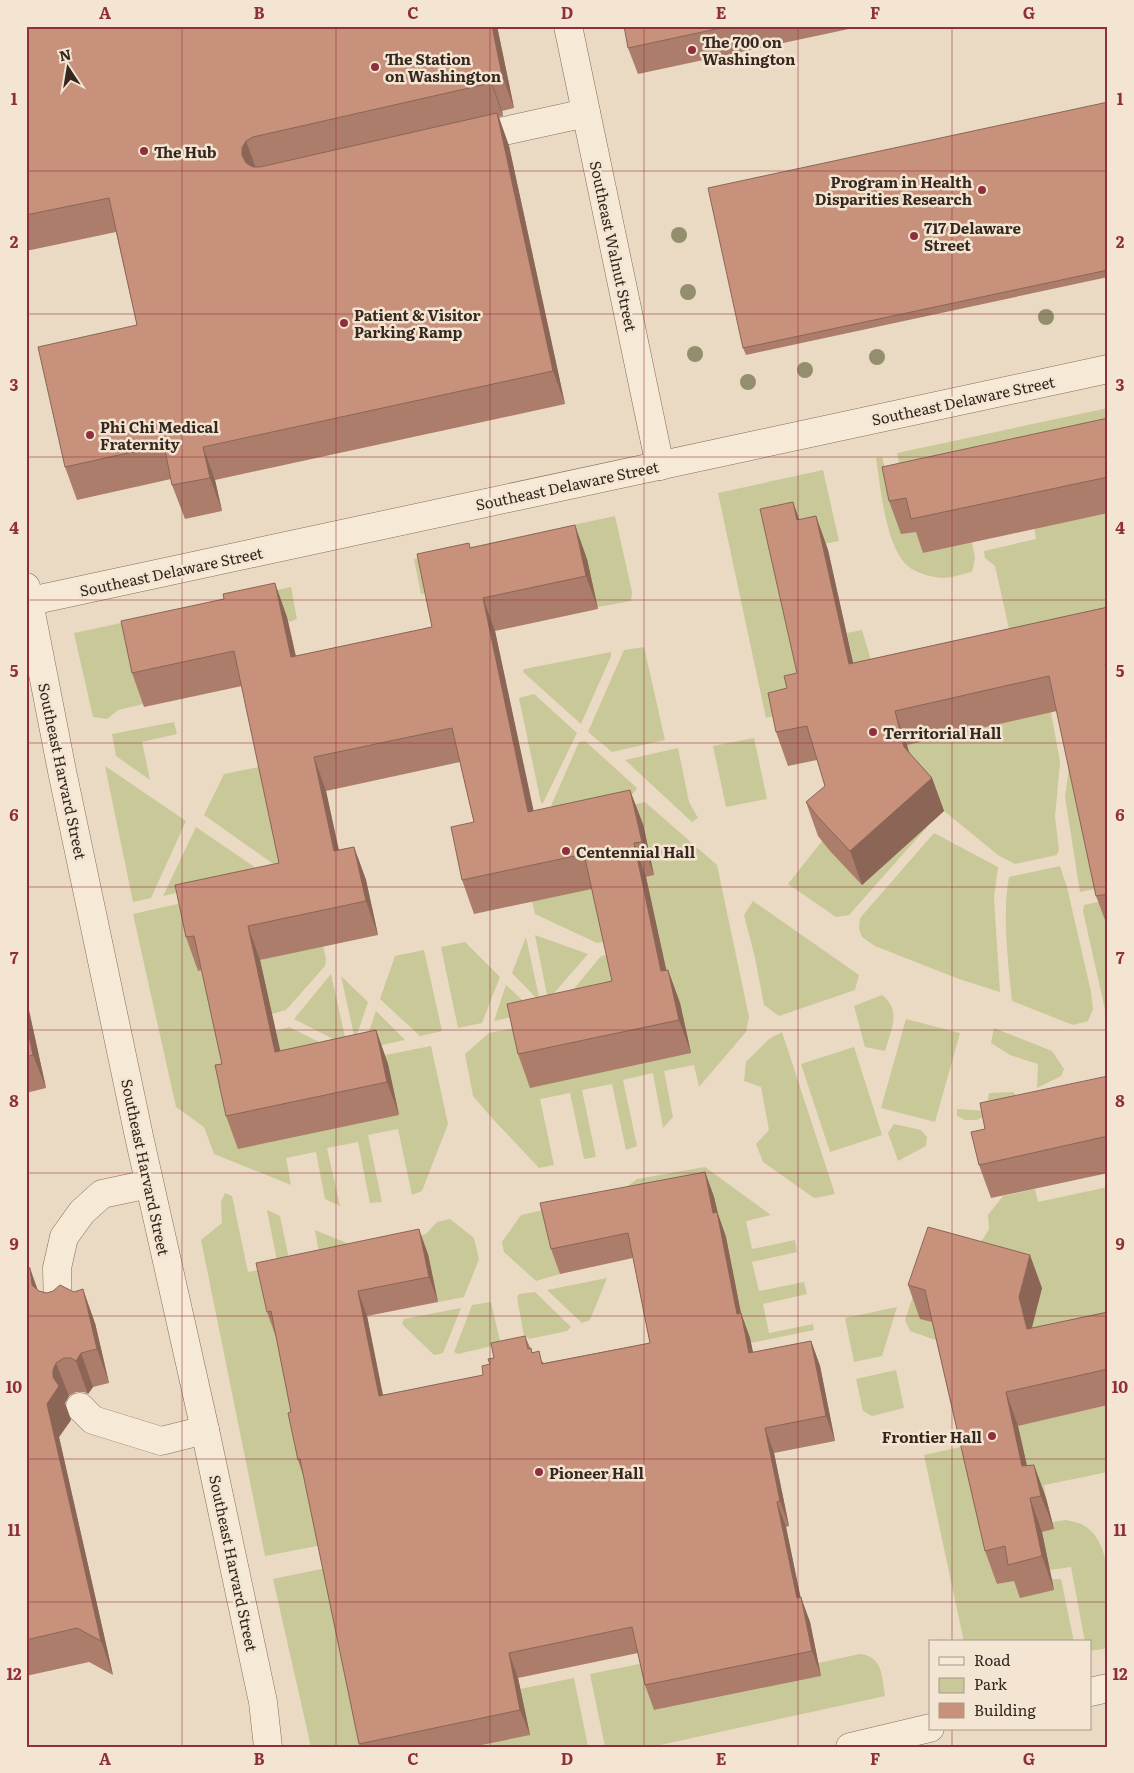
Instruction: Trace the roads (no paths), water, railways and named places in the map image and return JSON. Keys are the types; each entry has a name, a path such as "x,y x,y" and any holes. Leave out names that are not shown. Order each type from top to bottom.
{"street":[{"name":"Southeast Walnut Street","path":"568,26 660,466"},
{"path":"444,145 586,113"},
{"name":"Southeast Delaware Street","path":"27,597 660,466 1108,369"},
{"name":"Southeast Harvard Street","path":"27,597 149,1184 264,1702 268,1747"},
{"path":"58,1311 57,1268 64,1237 82,1212 102,1194 149,1184"},
{"path":"80,1407 93,1420 161,1441 205,1430"},
{"path":"1092,1692 1108,1688"},
{"path":"850,1747 929,1728"}],"place":[{"name":"The 700 on Washington","path":"692,50"},
{"name":"The Station on Washington","path":"375,67"},
{"name":"The Hub","path":"144,151"},
{"name":"Program in Health Disparities Research","path":"982,190"},
{"name":"717 Delaware Street","path":"914,236"},
{"name":"Patient & Visitor Parking Ramp","path":"344,323"},
{"name":"Phi Chi Medical Fraternity","path":"90,435"},
{"name":"Territorial Hall","path":"873,732"},
{"name":"Centennial Hall","path":"566,851"},
{"name":"Frontier Hall","path":"992,1436"},
{"name":"Pioneer Hall","path":"539,1472"}]}
